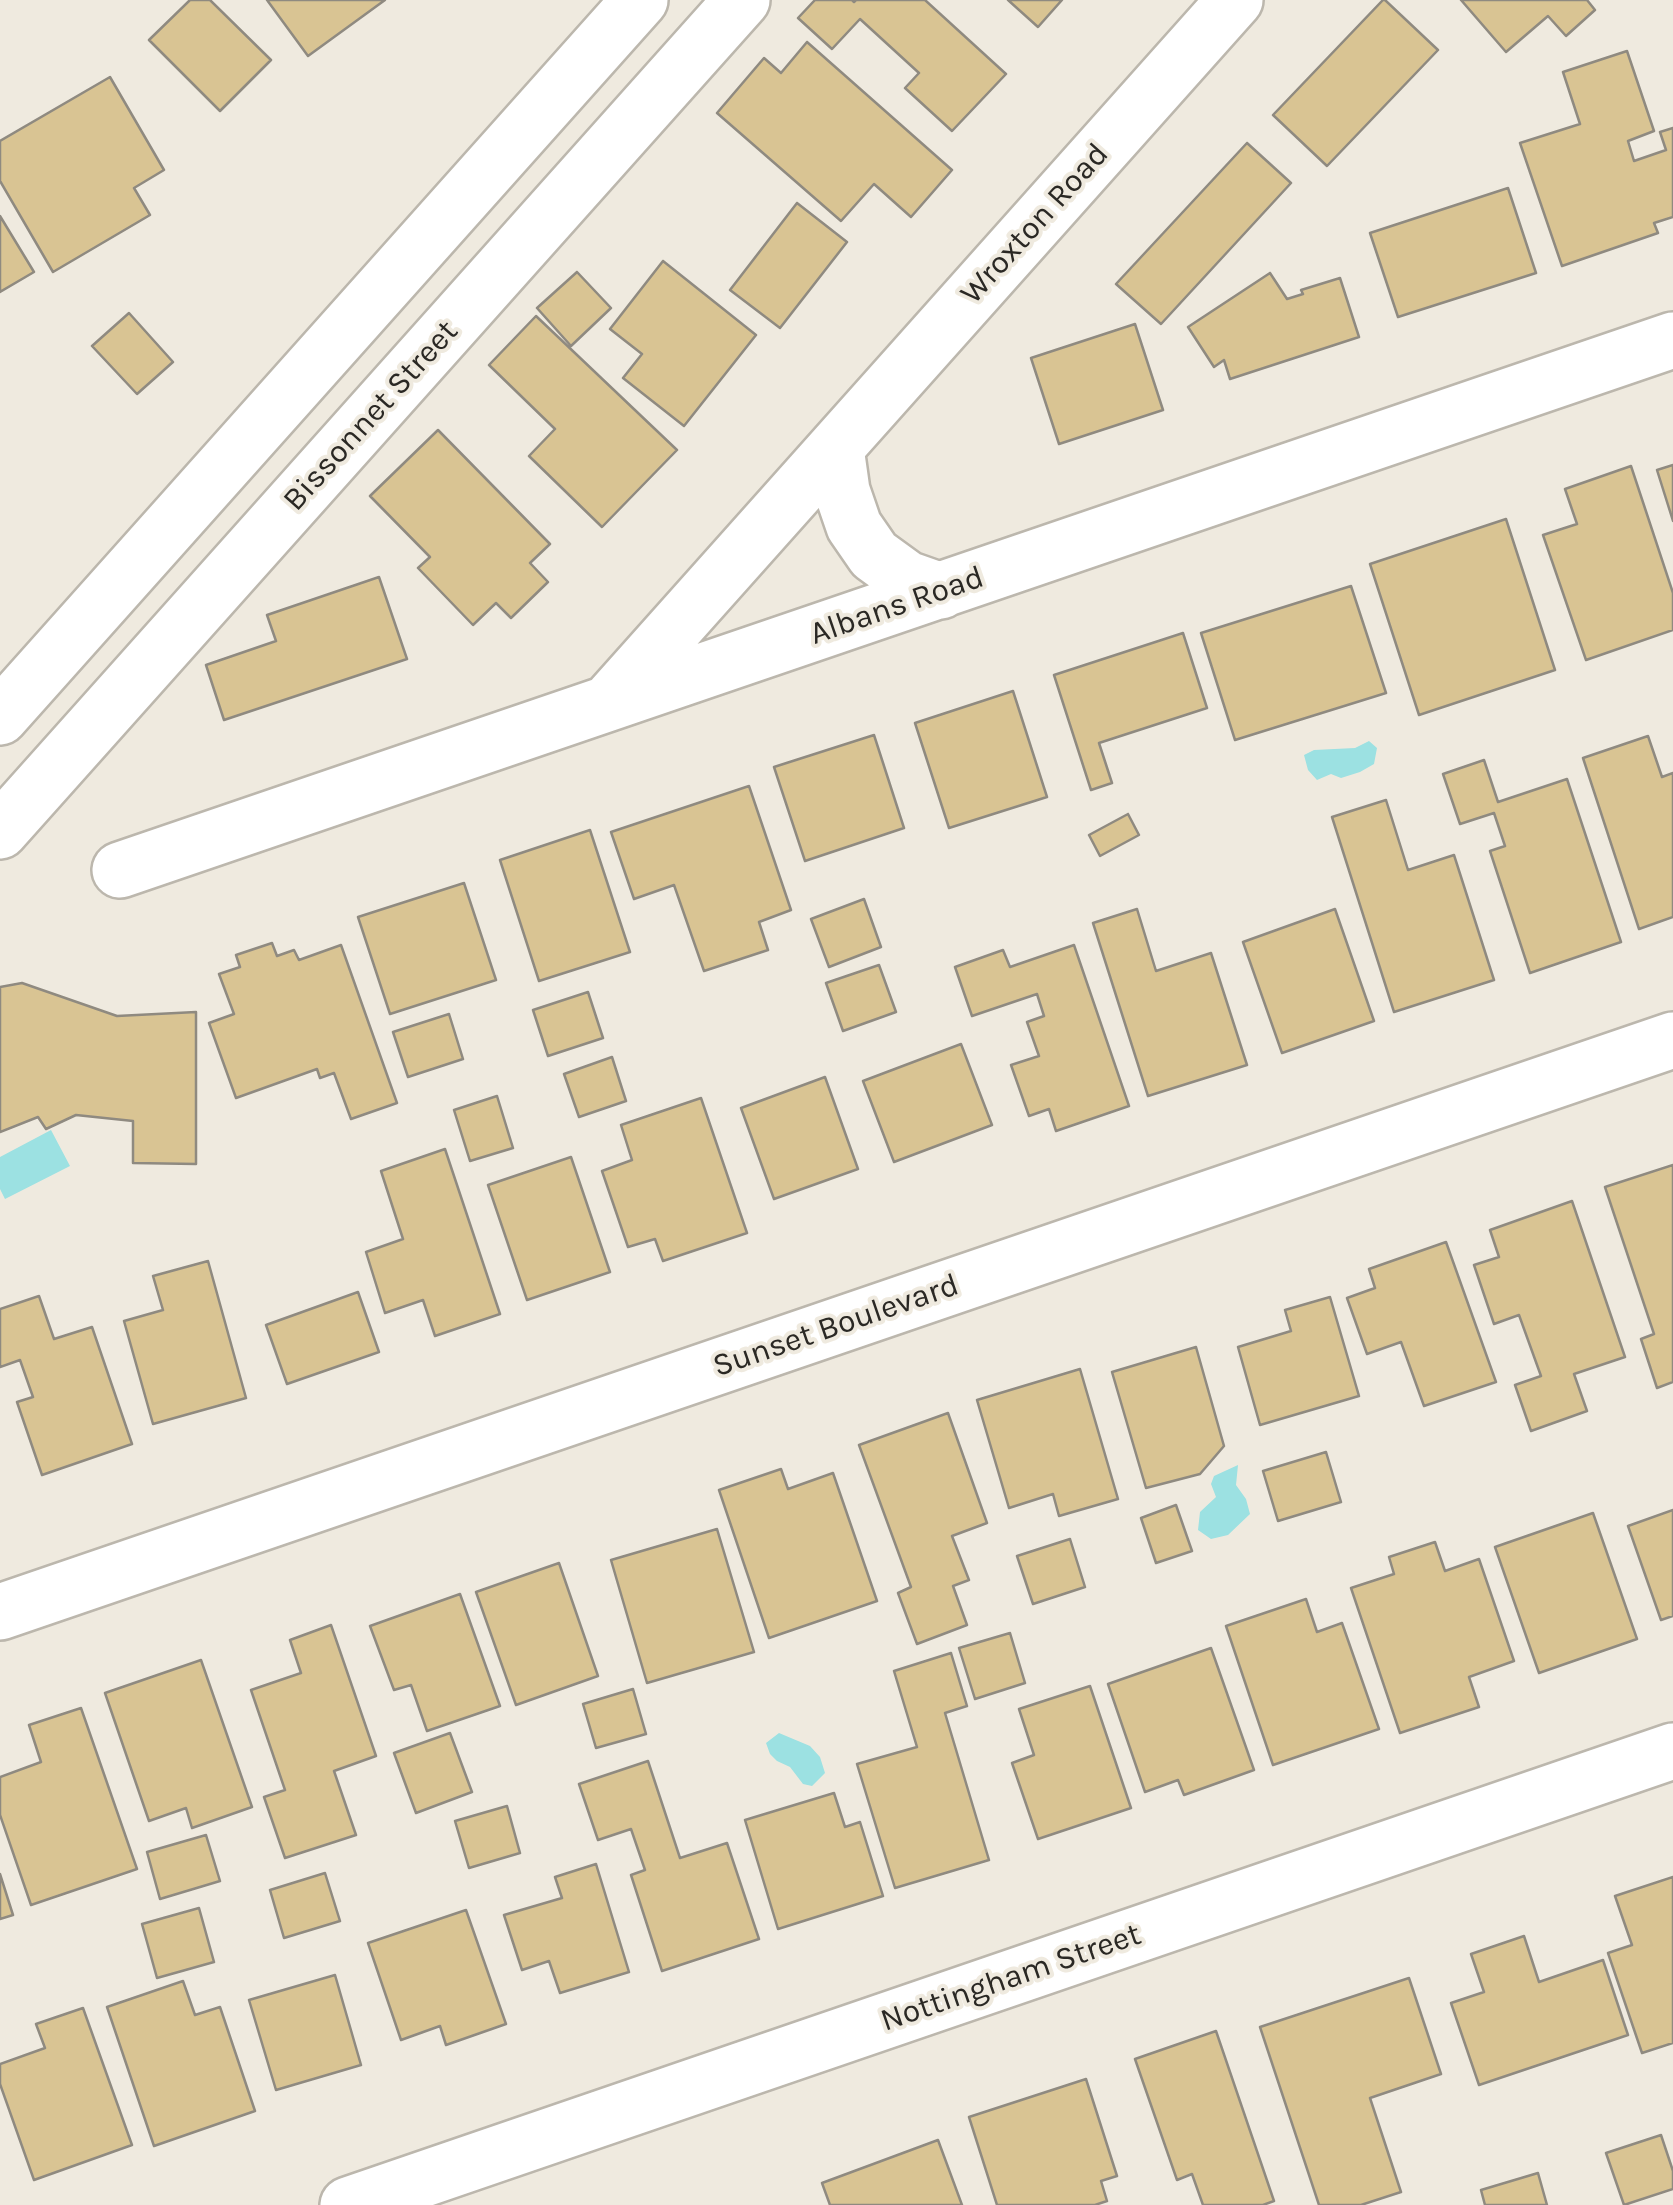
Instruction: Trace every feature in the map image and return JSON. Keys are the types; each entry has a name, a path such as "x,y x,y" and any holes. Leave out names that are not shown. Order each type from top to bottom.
{"street":[{"path":"0,717 640,0"},
{"name":"Bissonnet Street","path":"2,826 742,0"},
{"name":"Wroxton Road","path":"606,706 1234,0"},
{"name":"Albans Road","path":"120,870 1673,340"},
{"path":"836,448 842,491 854,526 874,556 907,579 941,591"},
{"name":"Sunset Boulevard","path":"0,1612 1673,1040"},
{"name":"Nottingham Street","path":"348,2205 1673,1751"}],"water":[{"path":"1369,741 1377,748 1374,764 1360,772 1341,778 1331,774 1317,780 1308,770 1304,755 1314,750 1355,748"},
{"path":"51,1130 70,1166 5,1199 0,1189 0,1157"},
{"path":"1238,1465 1236,1485 1250,1514 1228,1535 1211,1539 1198,1530 1200,1512 1216,1497 1211,1484 1214,1476"},
{"path":"779,1733 810,1746 820,1757 825,1773 812,1786 803,1784 790,1767 770,1754 766,1743"}],"building":[{"path":"190,0 210,0 271,60 220,111 149,40"},
{"path":"267,0 385,0 308,56"},
{"path":"815,0 925,0 1006,74 952,131 905,88 919,73 860,19 832,49 798,18"},
{"path":"1008,0 1062,0 1038,27"},
{"path":"1383,0 1438,50 1327,166 1273,115"},
{"path":"1461,0 1587,0 1595,10 1566,36 1548,16 1506,52"},
{"path":"807,42 952,170 911,217 874,184 841,221 717,113 764,58 781,73"},
{"path":"1627,51 1654,131 1628,141 1634,161 1666,150 1660,132 1673,128 1673,217 1654,223 1658,233 1562,266 1520,143 1580,124 1563,72"},
{"path":"110,77 164,170 134,188 150,215 53,272 0,181 0,141"},
{"path":"1247,143 1291,183 1161,324 1116,284"},
{"path":"1508,188 1536,273 1398,317 1370,233"},
{"path":"797,203 847,242 780,328 730,290"},
{"path":"0,216 34,272 0,292"},
{"path":"663,261 756,335 684,426 623,378 642,354 610,329"},
{"path":"577,272 611,308 571,346 537,308"},
{"path":"1270,273 1287,299 1303,294 1301,290 1340,278 1359,337 1230,379 1224,360 1214,367 1188,327"},
{"path":"129,313 173,362 137,394 92,346"},
{"path":"536,316 677,450 602,527 529,456 555,429 489,365"},
{"path":"1135,324 1163,410 1059,444 1031,358"},
{"path":"438,430 550,544 530,563 548,582 511,618 496,603 473,625 418,568 430,557 370,496"},
{"path":"1673,465 1673,521 1657,470"},
{"path":"1631,466 1673,593 1673,630 1586,660 1543,535 1577,524 1565,489"},
{"path":"1506,519 1555,670 1419,715 1370,564"},
{"path":"379,577 407,659 224,720 206,665 276,641 267,615"},
{"path":"1351,586 1386,693 1235,740 1201,633"},
{"path":"1183,633 1207,708 1099,743 1112,783 1091,790 1054,675"},
{"path":"1013,691 1047,797 949,828 915,723"},
{"path":"874,735 904,828 805,861 774,767"},
{"path":"1648,736 1662,777 1673,773 1673,917 1639,929 1583,758"},
{"path":"1484,760 1498,802 1567,779 1621,942 1530,973 1490,851 1505,846 1494,813 1460,824 1443,774"},
{"path":"749,786 791,910 759,922 768,950 704,971 674,885 634,899 611,832"},
{"path":"1386,800 1408,870 1454,855 1494,980 1394,1012 1332,817"},
{"path":"1128,814 1139,835 1100,856 1089,835"},
{"path":"590,830 630,952 539,981 500,860"},
{"path":"464,883 496,980 390,1014 358,917"},
{"path":"864,899 881,947 829,967 811,919"},
{"path":"1137,909 1156,971 1211,953 1247,1065 1148,1096 1093,923"},
{"path":"1335,909 1374,1021 1282,1053 1243,942"},
{"path":"272,943 277,956 294,950 299,960 341,945 397,1103 351,1119 334,1073 320,1078 317,1069 236,1098 209,1023 234,1014 219,974 240,967 236,955"},
{"path":"1074,945 1129,1106 1056,1131 1049,1109 1029,1116 1011,1065 1039,1056 1027,1022 1044,1016 1037,994 972,1016 955,967 1003,950 1010,967"},
{"path":"879,965 896,1012 843,1031 826,983"},
{"path":"22,983 117,1016 196,1012 196,1164 133,1163 133,1121 76,1115 46,1129 38,1117 0,1132 0,987"},
{"path":"588,992 603,1038 548,1056 533,1010"},
{"path":"449,1014 463,1059 408,1077 393,1032"},
{"path":"961,1044 992,1125 894,1162 863,1081"},
{"path":"612,1057 626,1101 579,1117 564,1074"},
{"path":"825,1077 858,1169 774,1199 741,1108"},
{"path":"497,1096 513,1148 470,1161 454,1110"},
{"path":"701,1098 747,1233 663,1261 655,1239 628,1247 602,1171 632,1160 621,1125"},
{"path":"445,1149 500,1314 435,1336 423,1300 385,1313 366,1252 403,1239 381,1171"},
{"path":"571,1157 610,1272 527,1300 488,1185"},
{"path":"1673,1165 1673,1382 1657,1388 1641,1339 1654,1334 1605,1187"},
{"path":"1572,1201 1625,1357 1574,1374 1587,1411 1531,1431 1515,1385 1541,1376 1519,1315 1494,1324 1474,1265 1499,1257 1490,1230"},
{"path":"1446,1242 1496,1382 1424,1406 1401,1342 1367,1354 1347,1298 1375,1288 1369,1269"},
{"path":"208,1261 246,1398 153,1424 124,1321 163,1310 153,1276"},
{"path":"358,1292 379,1352 287,1384 266,1325"},
{"path":"39,1296 54,1339 92,1327 132,1444 42,1475 17,1402 33,1397 20,1360 0,1367 0,1309"},
{"path":"1330,1297 1359,1396 1260,1425 1238,1347 1291,1331 1285,1310"},
{"path":"1196,1347 1224,1446 1200,1474 1146,1488 1112,1372"},
{"path":"1080,1369 1118,1499 1059,1516 1053,1494 1009,1508 977,1400"},
{"path":"948,1413 987,1523 952,1536 969,1580 953,1586 967,1625 917,1644 898,1593 911,1587 859,1445"},
{"path":"1326,1452 1341,1502 1278,1521 1263,1471"},
{"path":"781,1469 788,1489 833,1473 877,1601 769,1638 719,1490"},
{"path":"1176,1505 1192,1551 1156,1563 1141,1518"},
{"path":"1673,1510 1673,1616 1661,1620 1628,1526"},
{"path":"1593,1513 1637,1639 1539,1673 1495,1547"},
{"path":"717,1529 754,1652 647,1683 611,1560"},
{"path":"1070,1539 1085,1587 1033,1604 1017,1556"},
{"path":"1435,1542 1445,1571 1479,1559 1514,1661 1469,1677 1479,1707 1400,1733 1351,1588 1394,1574 1389,1557"},
{"path":"559,1563 598,1676 516,1705 476,1592"},
{"path":"460,1594 500,1706 427,1731 411,1685 394,1690 370,1626"},
{"path":"1306,1599 1317,1632 1342,1623 1379,1729 1273,1765 1226,1626"},
{"path":"331,1625 376,1756 334,1771 356,1835 285,1858 264,1797 285,1790 251,1690 301,1673 290,1640"},
{"path":"1010,1633 1025,1683 975,1699 959,1648"},
{"path":"1211,1648 1254,1770 1184,1795 1178,1780 1145,1792 1108,1684"},
{"path":"951,1653 967,1706 945,1713 989,1860 895,1888 857,1764 917,1747 894,1671"},
{"path":"201,1660 252,1807 192,1828 186,1808 149,1821 105,1693"},
{"path":"1090,1686 1131,1808 1038,1839 1012,1763 1034,1755 1019,1709"},
{"path":"633,1689 646,1734 596,1748 583,1704"},
{"path":"81,1708 137,1869 31,1905 0,1815 0,1777 41,1762 29,1725"},
{"path":"450,1733 472,1792 416,1813 394,1753"},
{"path":"648,1761 680,1858 727,1843 759,1939 662,1971 631,1875 645,1870 631,1829 598,1840 579,1784"},
{"path":"834,1793 845,1827 860,1822 883,1896 778,1929 745,1820"},
{"path":"507,1806 520,1853 469,1868 455,1821"},
{"path":"206,1835 220,1881 160,1899 147,1852"},
{"path":"596,1864 629,1972 560,1993 549,1961 522,1970 504,1915 562,1898 555,1877"},
{"path":"325,1873 340,1921 284,1938 270,1890"},
{"path":"0,1874 13,1915 0,1919"},
{"path":"1673,1877 1673,2043 1642,2053 1608,1953 1632,1945 1615,1896"},
{"path":"199,1908 214,1962 157,1978 142,1924"},
{"path":"466,1910 506,2024 446,2045 440,2026 401,2040 368,1943"},
{"path":"1524,1936 1539,1982 1603,1960 1628,2035 1479,2085 1451,2003 1484,1992 1471,1954"},
{"path":"335,1975 361,2065 276,2090 249,2000"},
{"path":"1409,1978 1441,2074 1370,2098 1401,2192 1361,2205 1319,2205 1260,2027"},
{"path":"183,1981 195,2015 220,2007 255,2111 154,2146 107,2007"},
{"path":"83,2008 132,2145 34,2180 0,2084 0,2064 45,2048 36,2024"},
{"path":"1216,2031 1274,2201 1263,2205 1203,2205 1192,2174 1177,2180 1135,2059"},
{"path":"1086,2079 1117,2176 1101,2181 1107,2201 1095,2205 997,2205 969,2117"},
{"path":"1661,2135 1673,2171 1673,2189 1624,2205 1606,2153"},
{"path":"938,2140 962,2205 830,2205 822,2183"},
{"path":"1538,2173 1547,2205 1485,2205 1481,2190"}]}
